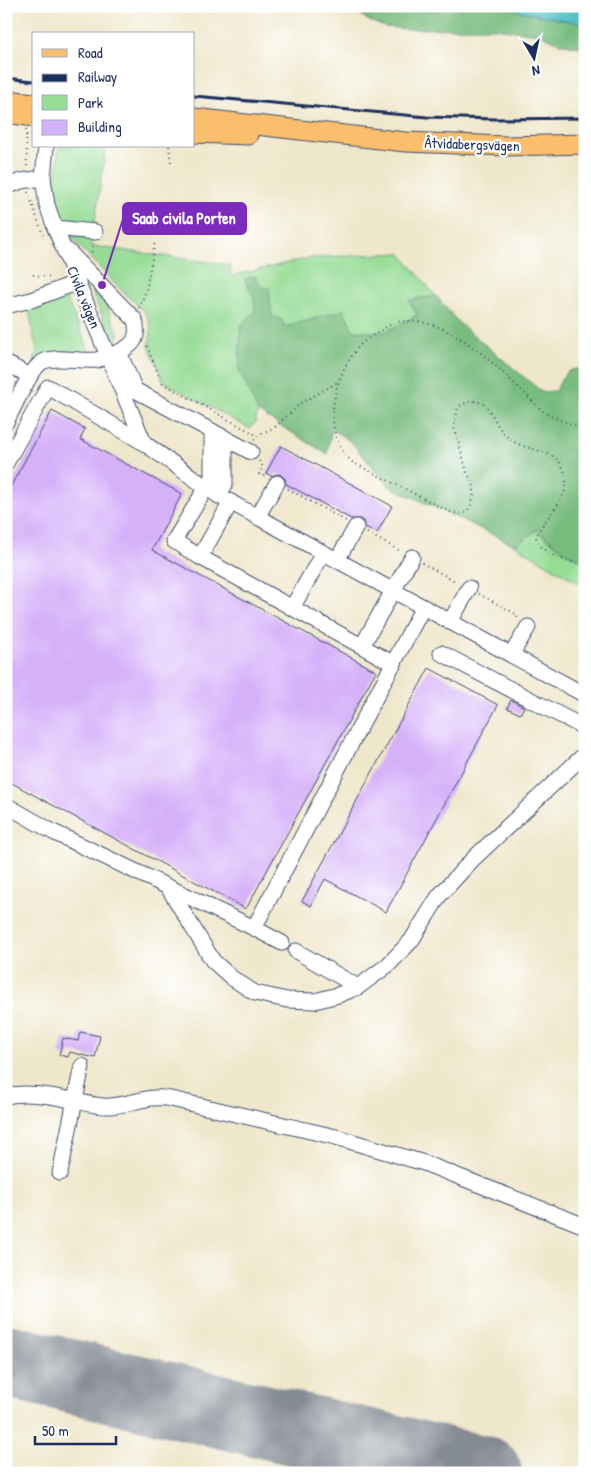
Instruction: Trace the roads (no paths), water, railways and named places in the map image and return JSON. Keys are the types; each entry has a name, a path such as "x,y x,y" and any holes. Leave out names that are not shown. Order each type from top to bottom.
{"main road":[{"path":"6,100 32,103"},
{"path":"6,113 32,117"},
{"name":"Åtvidabergsvägen","path":"195,118 359,138"},
{"name":"Åtvidabergsvägen","path":"195,133 359,138 472,146 585,144"}],"street":[{"name":"Civila vägen","path":"46,148 43,178 47,205 78,282 114,354 144,443"},
{"path":"11,185 20,181 43,178"},
{"path":"55,228 95,232"},
{"path":"6,422 12,396 40,363 47,359 96,360 129,348 136,338 137,328 135,320 89,271 63,247"},
{"path":"6,306 30,300 78,282"},
{"path":"114,354 135,390 248,450"},
{"path":"6,363 30,376"},
{"path":"6,463 48,387 144,443 219,495 257,517 585,695"},
{"path":"200,557 219,495 225,484 219,435"},
{"path":"257,517 277,483"},
{"path":"219,495 174,541 394,664"},
{"path":"337,560 356,527"},
{"path":"292,608 323,553"},
{"path":"362,646 412,557"},
{"path":"450,622 469,588"},
{"path":"254,928 423,607"},
{"path":"511,655 526,630"},
{"path":"440,653 585,728"},
{"path":"168,887 213,961 232,978 255,993 287,1000 315,1001 338,996 358,987 388,964 411,941 439,896 473,860 585,754"},
{"path":"6,805 53,832 282,943"},
{"path":"296,951 358,987"},
{"path":"60,1173 82,1066"},
{"path":"6,1096 36,1094 109,1106 162,1097 336,1137 424,1163 585,1226"}],"water":[{"path":"511,6 585,6 585,24 519,11"}],"railway":[{"path":"6,78 32,81"},
{"path":"195,96 427,117 494,119 585,118"}],"place":[{"name":"Saab civila Porten","path":"102,285"}]}
